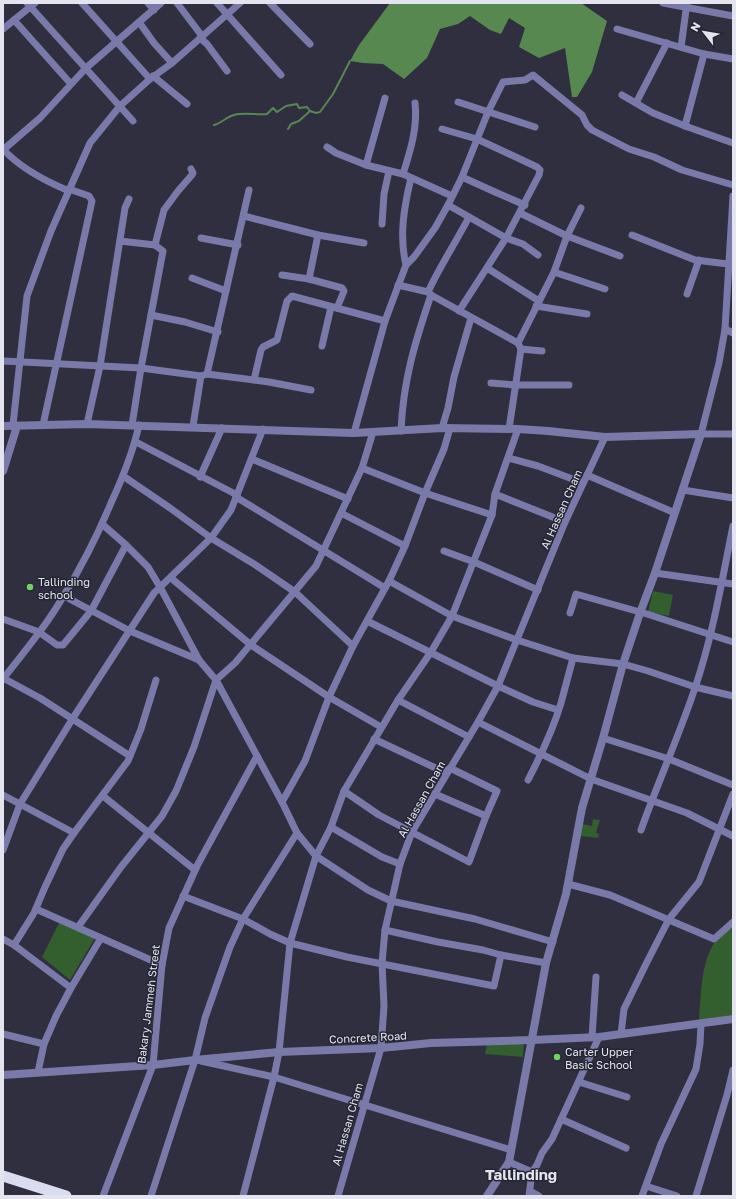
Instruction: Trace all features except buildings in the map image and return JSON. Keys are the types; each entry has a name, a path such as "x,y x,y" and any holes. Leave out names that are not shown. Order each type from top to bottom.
{"highway":[{"path":"3,1176 66,1196"},
{"path":"3,1183 45,1196"}],"street":[{"path":"82,3 151,78 187,104"},
{"path":"148,3 154,10"},
{"path":"43,425 92,201 89,196 46,181 16,161 3,149 40,118 86,68 162,3"},
{"path":"177,3 227,71"},
{"path":"217,3 281,75"},
{"path":"3,471 15,426 20,362 28,296 51,231 90,143 120,106 151,78 172,63 240,3"},
{"path":"270,3 310,44"},
{"path":"663,3 686,6 733,16"},
{"path":"3,29 31,4 133,121"},
{"path":"681,47 686,6"},
{"path":"14,20 71,84"},
{"path":"139,22 154,43 172,63"},
{"path":"617,29 704,54 733,59"},
{"path":"636,103 667,43"},
{"path":"685,126 704,54"},
{"path":"354,433 385,321 406,265 414,257 435,228 448,206 488,112 503,82 525,80 532,75 582,115 587,125 592,130 629,149 654,157 682,170 733,185"},
{"path":"622,95 653,113 733,143"},
{"path":"366,165 384,98"},
{"path":"458,102 535,127"},
{"path":"403,174 411,146 416,119 414,103"},
{"path":"442,129 477,139 537,167 540,170 525,205 506,238 459,311"},
{"path":"327,147 336,153 366,165 403,174 452,196"},
{"path":"155,245 164,210 193,173 191,169"},
{"path":"382,224 384,194 389,171"},
{"path":"462,176 525,205"},
{"path":"406,265 403,252 403,228 405,203 412,178"},
{"path":"193,426 204,375 218,332 226,291 250,190"},
{"path":"487,1196 509,1162 546,963 568,884 582,808 623,664 701,434 719,363 725,329 733,196"},
{"path":"87,424 100,366 125,208 129,199"},
{"path":"448,206 506,238 523,244 538,255"},
{"path":"242,1196 274,1077 279,1052 290,943 316,856 331,827 344,791 381,727 432,652 452,616 492,515 495,494 508,458 514,429 515,386 519,346 554,272 567,236 581,208"},
{"path":"520,213 567,236 620,256"},
{"path":"244,216 318,235 364,243"},
{"path":"401,431 406,377 414,344 436,273 455,244 469,217"},
{"path":"309,279 318,235"},
{"path":"632,235 695,260 730,265"},
{"path":"201,238 238,245"},
{"path":"120,241 155,245 163,252 141,368 136,442 102,524 64,596 39,632 3,678 73,718 130,756"},
{"path":"687,294 699,260"},
{"path":"487,268 538,304 587,314"},
{"path":"554,272 605,288"},
{"path":"282,275 309,279 341,287 343,289 334,307 322,346"},
{"path":"192,278 226,291"},
{"path":"398,285 430,293 519,346 542,352"},
{"path":"254,380 261,350 263,347 277,340 286,301 292,296 385,321"},
{"path":"151,315 185,322 218,332"},
{"path":"282,802 305,761 329,697 353,646 387,585 405,546 425,493 444,449 448,408 454,376 471,318"},
{"path":"725,329 733,333"},
{"path":"3,361 141,368 254,380 310,390"},
{"path":"491,383 515,386 569,385"},
{"path":"3,426 87,424 193,426 354,433 446,428 514,429 605,437 733,434"},
{"path":"200,476 222,428"},
{"path":"3,850 20,804 73,718 154,593 211,538 231,510 263,429"},
{"path":"78,927 121,867 150,833 162,816 176,791 194,747 216,680 235,664 316,566 362,468 373,432"},
{"name":"Al Hassan Cham","path":"338,1196 381,1048 384,1006 382,964 385,930 400,864 412,832 498,686 565,522 582,483 605,437"},
{"path":"136,442 236,496 324,551 387,585 452,616 517,640 573,658 623,664 695,687 733,696"},
{"path":"508,458 538,466 582,483"},
{"path":"252,459 348,499"},
{"path":"362,468 425,493 492,515"},
{"path":"587,475 675,513"},
{"path":"123,476 211,538 254,564 295,592 353,646"},
{"path":"683,490 733,498"},
{"path":"495,494 565,522"},
{"path":"342,513 405,546"},
{"path":"102,524 148,568 160,587 199,660 216,680 282,802 297,833 316,856 368,890 391,901 475,919 553,942"},
{"path":"641,830 695,687 723,582 733,526"},
{"path":"3,619 39,632 57,645 63,645 91,611 126,546"},
{"path":"444,551 474,562 538,590"},
{"path":"655,573 733,584"},
{"path":"171,578 250,645 329,697 381,727"},
{"path":"570,613 576,594 647,614 733,642"},
{"path":"64,596 130,631 199,660"},
{"path":"367,621 498,686 533,702 558,710"},
{"path":"528,780 542,754 558,710 573,658"},
{"path":"14,945 36,909 63,849 103,796 130,756 141,729 156,680"},
{"path":"398,700 469,737"},
{"path":"478,722 591,779 688,813 733,836"},
{"path":"603,738 669,759 733,785"},
{"path":"344,791 379,815 469,862 497,791 450,768 445,772 442,771 374,739"},
{"name":"Bakary Jammeh Street","path":"103,1196 153,1065 162,965 169,928 195,870 257,756"},
{"path":"435,794 486,816"},
{"path":"621,1034 624,1009 669,919 699,882 733,794"},
{"path":"3,795 74,833"},
{"path":"103,796 195,870"},
{"path":"331,827 382,857 400,864"},
{"path":"151,1196 195,1060 205,1018 230,947 243,919 297,833"},
{"path":"568,884 610,895 714,939 733,922"},
{"path":"183,896 243,919 290,943 347,957 494,986 501,955"},
{"path":"36,909 162,965"},
{"path":"385,930 546,963"},
{"path":"38,1072 44,1044 56,1016 101,938"},
{"path":"3,939 14,945 71,988"},
{"path":"539,1196 530,1194 532,1172 561,1120 579,1082 596,1037 596,977"},
{"name":"Concrete Road","path":"3,1075 153,1065 279,1052 381,1048 431,1043 596,1037 733,1019"},
{"path":"642,1196 661,1144 696,1069 700,1044 701,1024"},
{"path":"3,1034 44,1044"},
{"path":"195,1060 274,1077 511,1150"},
{"path":"696,1196 727,1095 733,1070"},
{"path":"579,1082 627,1097"},
{"path":"561,1120 626,1148"},
{"path":"509,1162 532,1172"},
{"path":"646,1186 677,1196"}],"shaded area":[{"path":"390,3 581,3 607,21 592,72 577,97 572,97 565,48 539,58 519,47 525,28 509,18 501,34 490,30 470,16 458,24 440,29 427,58 404,79 383,64 350,61 359,45"},
{"path":"653,591 673,595 669,616 648,612"},
{"path":"593,819 600,820 596,833 599,834 598,838 581,836 582,824 592,826"},
{"path":"60,921 95,938 70,980 42,957"},
{"path":"733,925 733,1015 699,1020 702,979 710,950 721,935"},
{"path":"524,1041 523,1057 485,1054 487,1043"}],"waterway":[{"path":"288,129 291,124 299,121 310,111 316,113 320,112 333,94 350,61"},
{"path":"214,125 237,114 267,114 273,108 277,112 286,106 297,104 299,108 307,107 310,111"}],"place":[{"name":"Tallinding school","path":"30,587"},
{"name":"Carter Upper Basic School","path":"557,1057"}],"district":[{"name":"Tallinding","path":"521,1174"}]}
